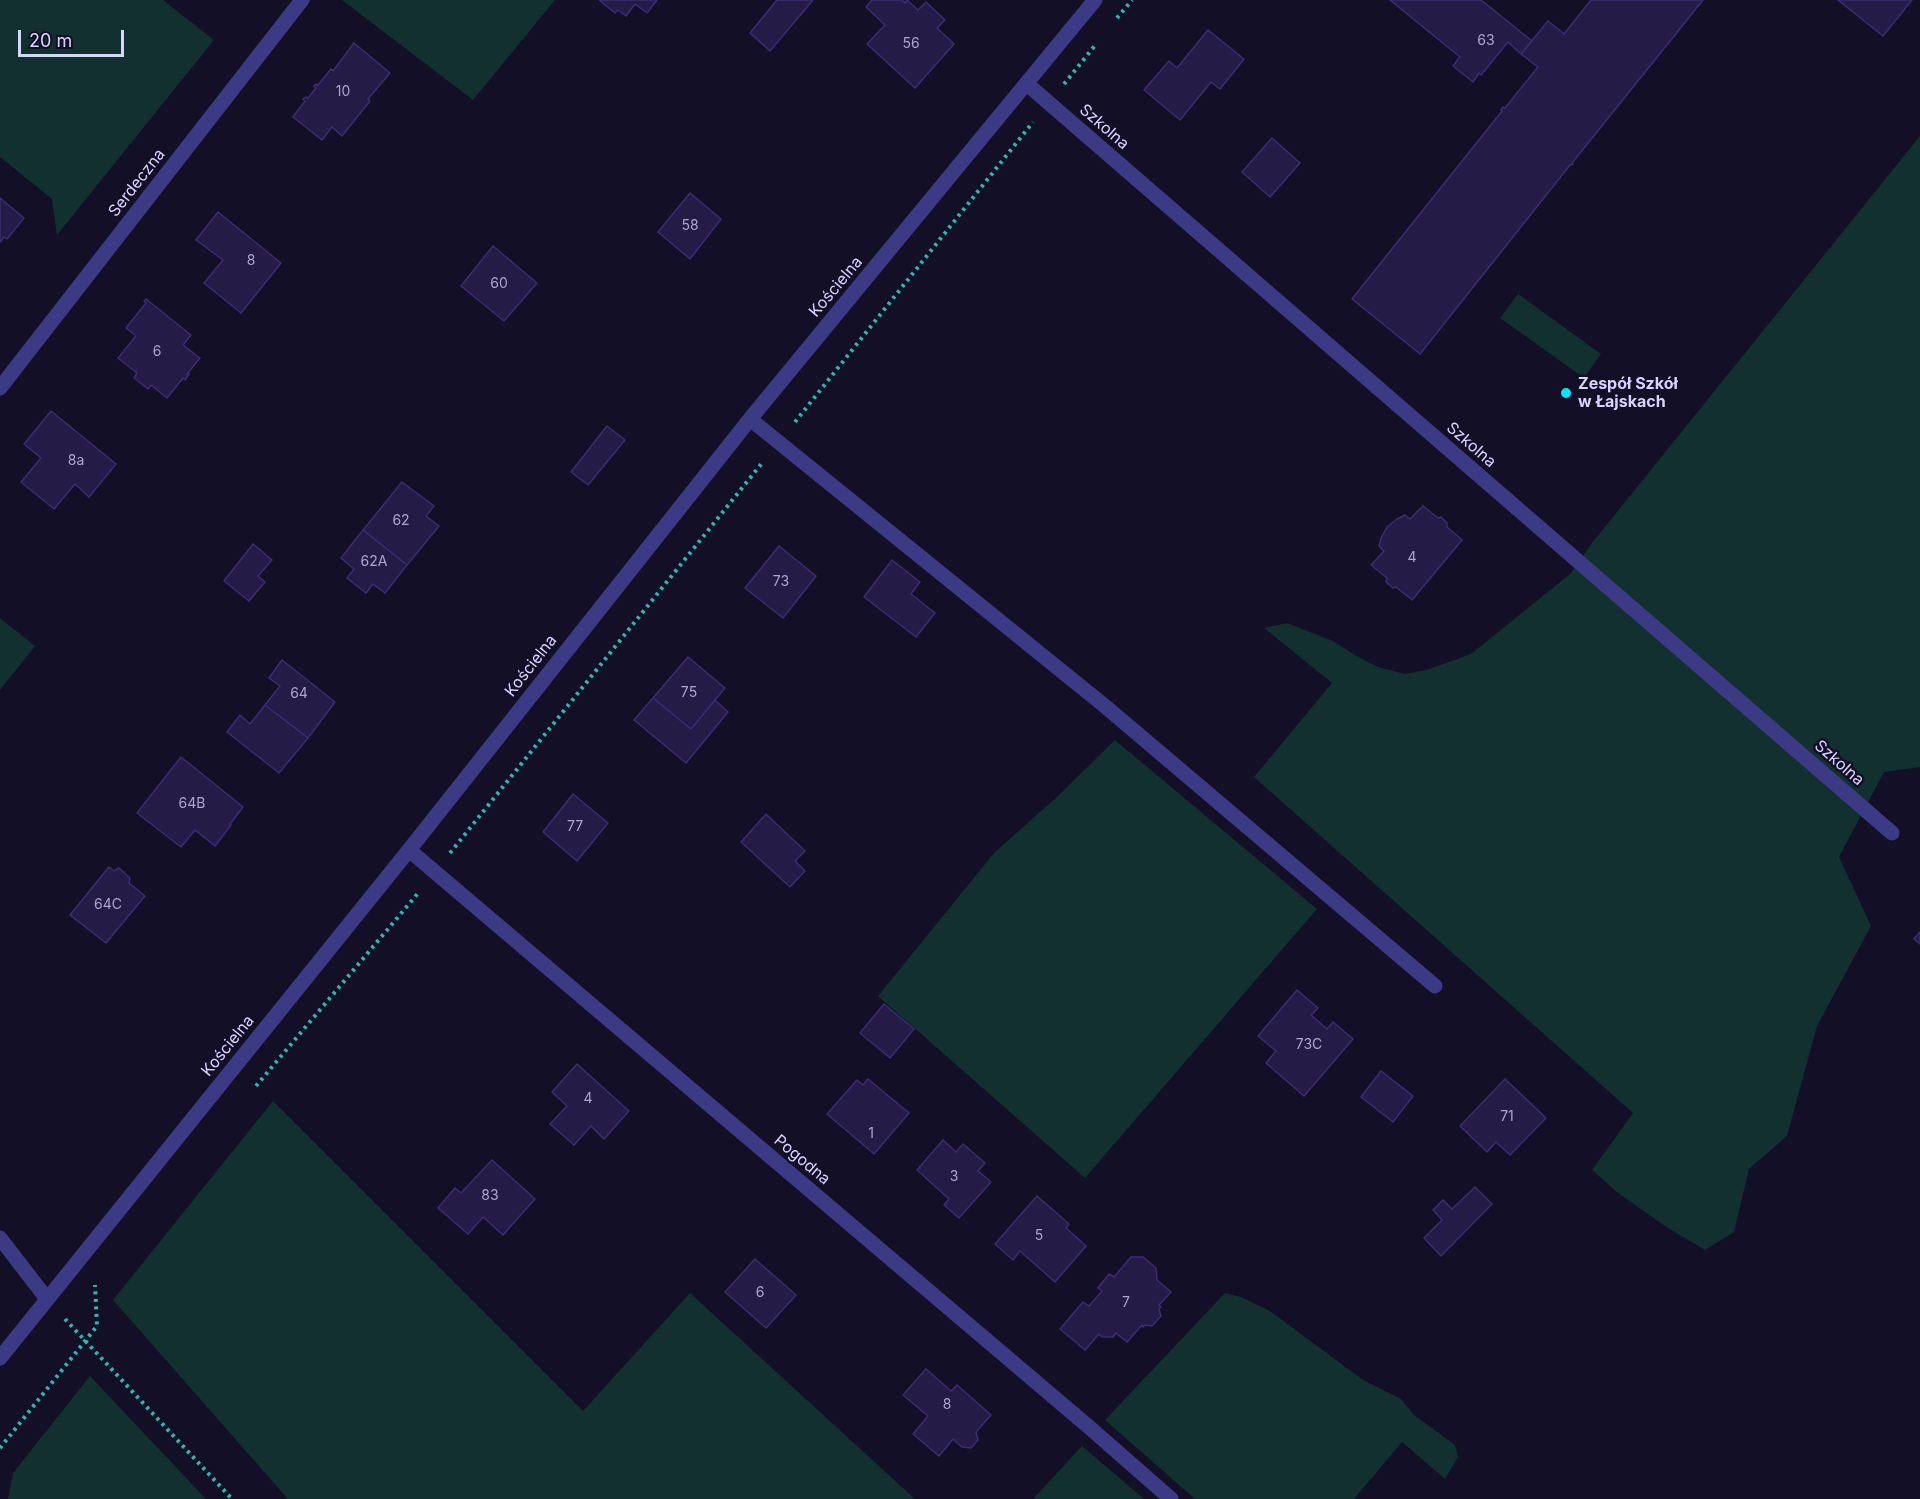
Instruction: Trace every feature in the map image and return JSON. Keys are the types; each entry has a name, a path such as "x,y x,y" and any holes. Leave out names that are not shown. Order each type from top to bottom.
{"street":[{"name":"Serdeczna","path":"0,388 302,0"},
{"name":"Kościelna","path":"0,1358 409,850 750,419 1095,0"},
{"name":"Szkolna","path":"1027,84 1892,833"},
{"path":"750,419 1106,707 1435,986"},
{"name":"Pogodna","path":"409,850 1171,1499"},
{"path":"0,1238 47,1299"}],"path":[{"path":"1111,26 1132,0"},
{"path":"250,1092 435,873 1104,34"},
{"path":"0,1448 97,1326 94,1286 101,1277"},
{"path":"47,1299 232,1499"}],"green space":[{"path":"0,0 163,0 214,40 57,235 52,199 0,157"},
{"path":"342,0 555,0 473,100"},
{"path":"1920,136 1920,767 1884,772 1839,857 1871,926 1817,1026 1787,1136 1749,1169 1734,1232 1705,1250 1668,1228 1618,1193 1592,1170 1633,1113 1254,777 1332,683 1264,628 1287,623 1333,641 1378,667 1405,674 1426,670 1471,654 1570,574 1592,543"},
{"path":"1518,294 1601,354 1584,378 1500,318"},
{"path":"0,618 35,646 0,690"},
{"path":"1115,740 1317,909 1085,1178 878,996 994,853 1059,795"},
{"path":"273,1101 583,1411 690,1293 915,1499 288,1499 113,1300"},
{"path":"1225,1293 1241,1297 1270,1311 1363,1380 1401,1399 1414,1415 1455,1445 1458,1457 1445,1479 1402,1442 1354,1499 1195,1499 1105,1420"},
{"path":"90,1376 206,1499 8,1499 13,1473"},
{"path":"1082,1446 1144,1499 1033,1499"}],"building":[{"path":"599,0 657,0 647,13 635,4 626,16 618,10 615,13"},
{"path":"777,0 813,0 770,51 750,33"},
{"path":"872,0 902,0 905,3 907,0 918,10 926,2 945,20 937,28 954,44 915,88 867,44 885,25 866,7"},
{"path":"1390,0 1481,0 1532,41 1521,54 1508,42 1473,82 1453,66 1460,57"},
{"path":"1591,0 1703,0 1420,354 1352,299 1503,107 1505,108 1538,67 1521,54 1548,21 1564,34"},
{"path":"1838,0 1912,0 1883,36"},
{"path":"1208,30 1244,59 1220,89 1211,82 1180,120 1144,90 1169,61 1177,68"},
{"path":"354,43 390,73 342,136 332,127 322,140 293,117 305,101 303,99 308,98 316,88 314,86 318,85 331,69 333,71"},
{"path":"1272,138 1300,163 1270,197 1242,172"},
{"path":"690,193 721,219 690,259 658,232"},
{"path":"0,198 24,218 7,239 4,237 0,242"},
{"path":"218,212 281,263 241,313 204,283 223,260 196,240"},
{"path":"493,246 537,283 504,321 461,286"},
{"path":"146,299 191,335 183,345 200,358 185,380 183,378 167,398 151,385 148,389 134,378 137,373 118,358 136,336 126,328 146,303 144,301"},
{"path":"51,411 116,464 89,497 75,484 54,509 21,482 41,458 24,444"},
{"path":"607,426 625,440 588,485 571,472"},
{"path":"402,482 434,506 426,516 439,526 407,565 363,530"},
{"path":"1423,506 1438,518 1441,517 1447,523 1447,527 1462,540 1412,600 1396,587 1393,588 1386,582 1387,578 1371,565 1384,551 1379,546 1387,527 1405,515 1410,519"},
{"path":"363,530 407,565 385,593 373,584 366,593 347,578 354,569 341,558"},
{"path":"253,544 272,560 258,576 265,582 249,601 224,581"},
{"path":"779,546 816,576 783,618 745,588"},
{"path":"892,560 920,582 911,594 935,613 916,637 864,597"},
{"path":"688,657 725,688 691,729 653,698"},
{"path":"282,660 335,702 308,738 265,705 280,686 269,678"},
{"path":"653,698 691,729 715,700 728,712 686,763 634,720"},
{"path":"265,705 308,738 279,773 227,732 240,715 250,724"},
{"path":"181,757 243,807 215,846 195,830 181,847 137,813"},
{"path":"573,794 608,823 577,861 543,832"},
{"path":"766,814 805,851 795,861 805,871 790,887 741,842"},
{"path":"109,867 114,871 119,868 130,878 129,883 145,896 106,943 70,915"},
{"path":"1920,932 1920,944 1914,939"},
{"path":"1297,990 1318,1008 1311,1015 1327,1029 1333,1022 1353,1039 1304,1096 1266,1063 1276,1051 1258,1036"},
{"path":"884,1004 914,1029 890,1058 860,1033"},
{"path":"577,1064 629,1111 604,1139 591,1126 574,1145 550,1124 567,1106 552,1092"},
{"path":"1381,1071 1413,1096 1393,1122 1361,1097"},
{"path":"868,1079 909,1113 874,1154 827,1114 857,1080 863,1085"},
{"path":"1505,1079 1546,1118 1510,1155 1496,1142 1487,1152 1460,1126"},
{"path":"943,1140 956,1152 963,1144 985,1163 978,1171 991,1182 959,1218 944,1205 949,1199 917,1170"},
{"path":"492,1160 535,1199 503,1235 483,1217 468,1234 438,1208 455,1188 461,1193"},
{"path":"1475,1187 1492,1204 1441,1256 1424,1238 1442,1220 1433,1210 1443,1200 1452,1209"},
{"path":"1037,1196 1069,1224 1066,1228 1086,1246 1055,1282 1020,1251 1013,1260 995,1244"},
{"path":"1131,1257 1143,1257 1156,1268 1157,1280 1171,1292 1159,1305 1161,1316 1152,1326 1143,1327 1142,1325 1127,1342 1116,1333 1113,1337 1102,1337 1099,1334 1085,1350 1060,1329 1083,1302 1089,1306 1102,1291 1098,1288 1109,1274 1114,1277"},
{"path":"755,1259 796,1295 766,1328 725,1292"},
{"path":"926,1369 951,1391 957,1385 991,1415 976,1432 978,1440 971,1448 962,1447 953,1439 939,1456 913,1434 928,1416 903,1395"}],"place":[{"name":"Zespół Szkół w Łajskach","path":"1566,393"}]}
